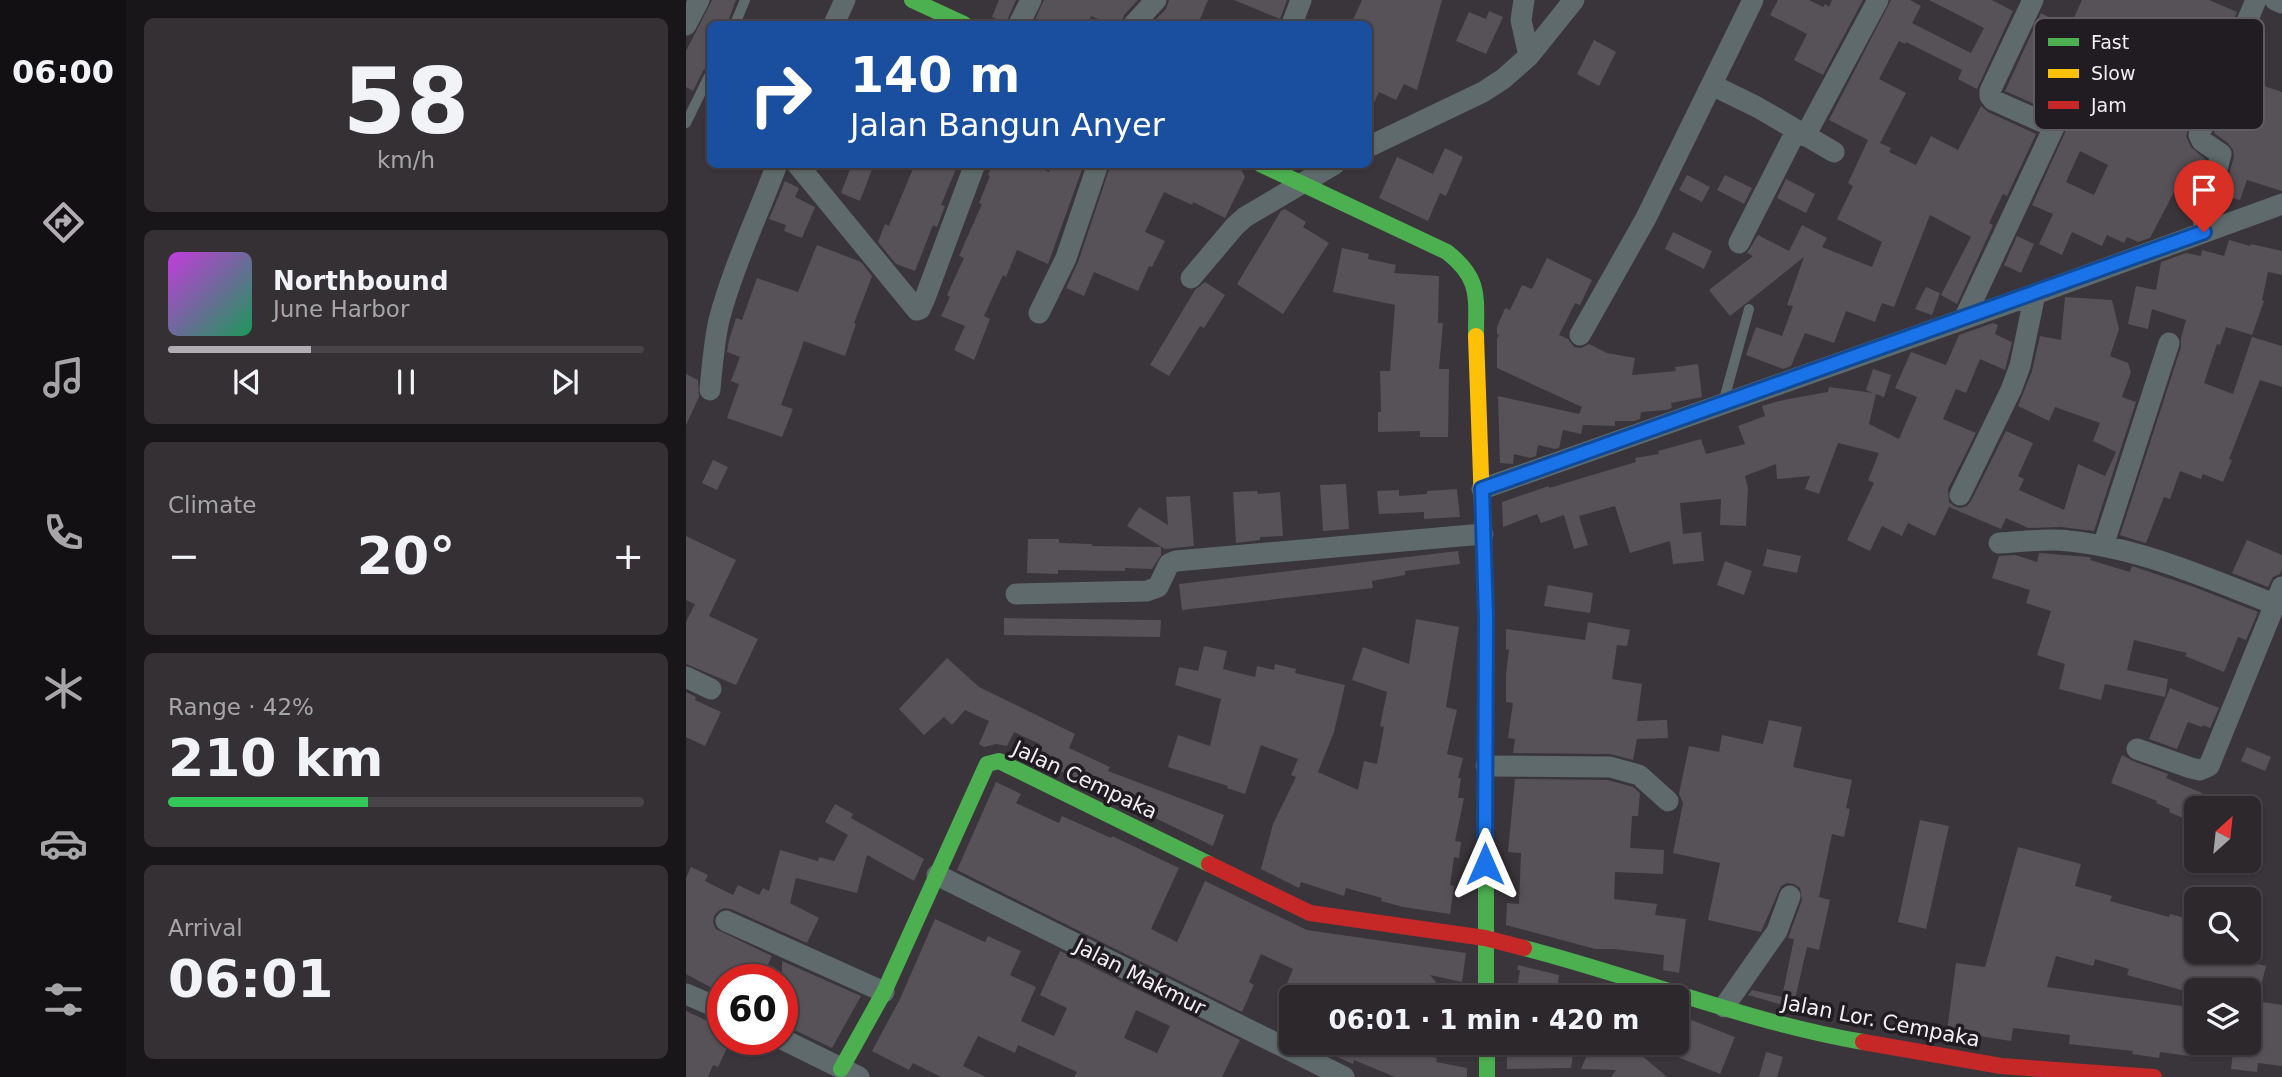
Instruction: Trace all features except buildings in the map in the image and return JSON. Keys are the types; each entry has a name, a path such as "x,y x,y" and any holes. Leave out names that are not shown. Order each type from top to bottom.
{"street":[{"path":"686,25 699,0"},
{"path":"835,21 845,0"},
{"path":"912,0 958,21"},
{"path":"1020,21 1031,0"},
{"path":"1137,21 1156,0"},
{"path":"1293,21 1301,0"},
{"path":"1372,146 1483,92 1503,79 1529,56 1574,0"},
{"path":"1580,335 1646,218 1753,0"},
{"path":"1739,243 1878,0"},
{"path":"2033,0 1990,96 1993,100 2034,118"},
{"path":"2248,18 2256,0"},
{"path":"2275,0 2282,3"},
{"path":"1518,1 1529,56"},
{"path":"1712,85 1757,107 1834,152"},
{"path":"1965,317 2053,130"},
{"path":"2201,130 2199,135 2202,141 2221,154 2213,186 2203,206 2204,232"},
{"path":"710,390 720,319 776,168"},
{"path":"800,168 917,310 925,298 974,168"},
{"path":"1039,313 1066,258 1097,168"},
{"path":"1268,168 1447,252 1461,263 1470,275 1476,291 1486,617 1486,985"},
{"path":"1191,278 1235,226 1328,168"},
{"path":"1482,489 2282,204"},
{"path":"1960,495 2020,366 2035,294"},
{"path":"2103,546 2169,343"},
{"path":"1016,594 1147,591 1158,587 1169,564 1176,561 1483,534"},
{"path":"1998,543 2067,541 2103,546 2278,596 2211,761 2205,769 2191,768 2137,749"},
{"path":"686,677 711,689"},
{"name":"Jalan Cempaka","path":"850,1073 986,764 999,761 1310,912 1485,938"},
{"path":"1486,766 1610,767 1639,775 1668,801"},
{"name":"Jalan Makmur","path":"937,875 1344,1077"},
{"path":"1724,1007 1777,932 1790,897"},
{"path":"726,920 884,992"},
{"name":"Jalan Lor. Cempaka","path":"1485,938 1575,961 1833,1037 2001,1066 2154,1077"},
{"path":"686,994 707,1003"},
{"path":"798,1048 850,1073"},
{"path":"1487,1055 1487,1077"}],"lane":[{"path":"736,21 745,0"},
{"path":"686,123 707,80"},
{"path":"1723,402 1749,309"}],"traffic: fast":[{"path":"912,0 958,21"},
{"path":"1268,168 1447,252 1471,280 1476,299 1476,336"},
{"path":"841,1069 884,992 987,764 999,761 1209,864"},
{"path":"1486,838 1486,985"},
{"path":"1524,948 1777,1023 1863,1042"},
{"path":"1487,1055 1487,1077"}],"traffic: slow":[{"path":"1476,336 1486,617 1486,838"}],"traffic: jam":[{"path":"1209,864 1310,913 1485,938 1524,948"},
{"path":"1863,1042 2001,1066 2154,1077"}],"route":[{"path":"1485,864 1486,617 1482,489 2204,232"}]}
